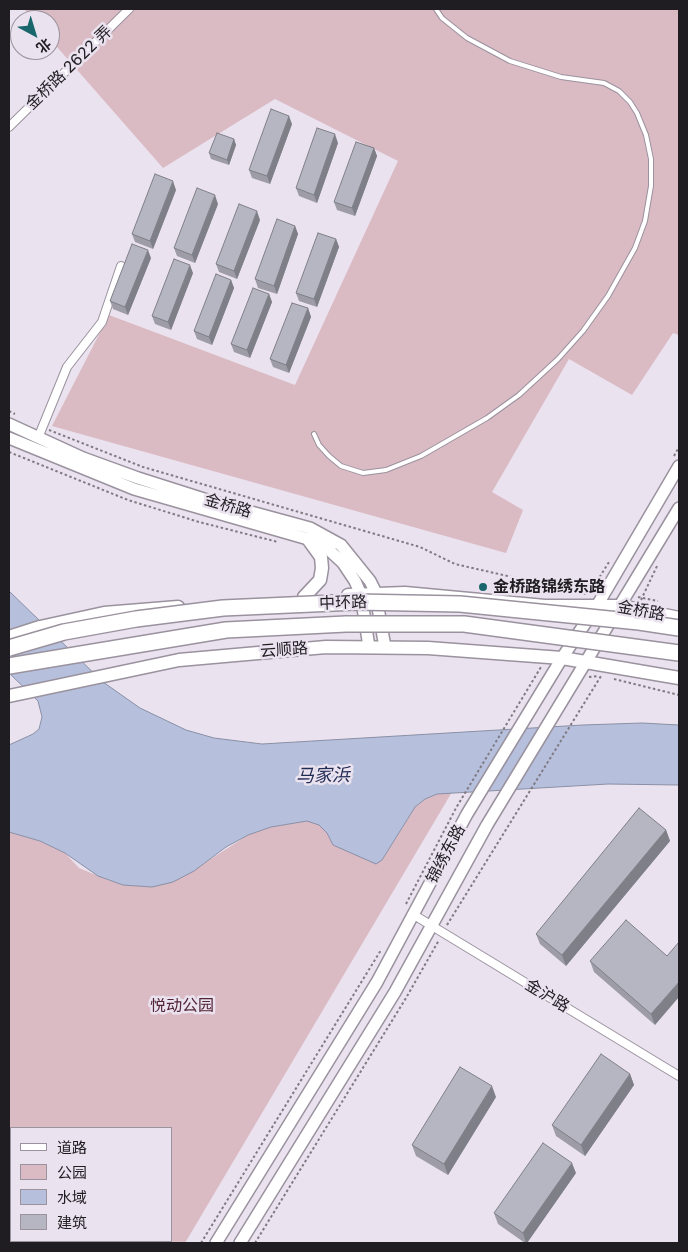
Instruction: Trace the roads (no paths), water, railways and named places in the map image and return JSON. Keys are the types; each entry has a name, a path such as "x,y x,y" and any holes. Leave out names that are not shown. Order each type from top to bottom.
{"highway":[{"name":"中环路","path":"9,648 64,632 136,619 223,608 356,602 460,604 639,622 679,628"},
{"name":"中环路","path":"9,666 226,630 346,624 464,624 679,653"}],"main road":[{"name":"金桥路","path":"9,424 38,438 138,478 207,500 310,528 341,545 370,581 376,594 385,648"},
{"name":"金桥路","path":"9,438 134,489 308,539 328,550 343,564 355,580 361,595 370,647"},
{"name":"锦绣东路","path":"216,1243 378,982 467,814 562,658 601,599 674,464"},
{"name":"锦绣东路","path":"240,1243 395,992 487,825 679,508"},
{"path":"304,598 320,580 322,568 321,557 308,539"},
{"name":"金桥路","path":"376,594 405,593 483,598 545,606 585,599 601,599 624,601 679,618"},
{"path":"9,637 40,627 104,613 376,594"},
{"name":"云顺路","path":"9,696 179,660 255,651 326,647 428,648 562,658"},
{"path":"562,658 679,678"}],"street":[{"name":"金桥路 2622 弄","path":"9,127 129,9"},
{"path":"38,438 67,367 102,322 122,266"},
{"name":"金沪路","path":"414,915 679,1076"}],"lane":[{"path":"314,434 319,445 341,466 363,473 386,470 422,456 487,418 519,395 558,359 584,331 608,296 635,248 645,221 651,186 651,160 646,135 630,102 619,91 604,83 561,77 510,61 467,38 442,18 436,9"}],"water":[{"name":"马家浜","path":"9,591 103,682 140,708 186,730 214,738 262,744 583,725 642,723 679,725 679,785 608,784 437,794 425,799 415,807 382,860 376,864 333,845 327,833 319,825 307,821 271,827 248,835 226,847 194,871 173,882 152,887 123,885 98,876 65,853 40,841 9,832 9,745 33,734 39,729 42,717 38,701 9,673"}],"place":[{"name":"金桥路锦绣东路","path":"483,587"}],"park label":[{"name":"悦动公园","path":"182,1006"}]}
